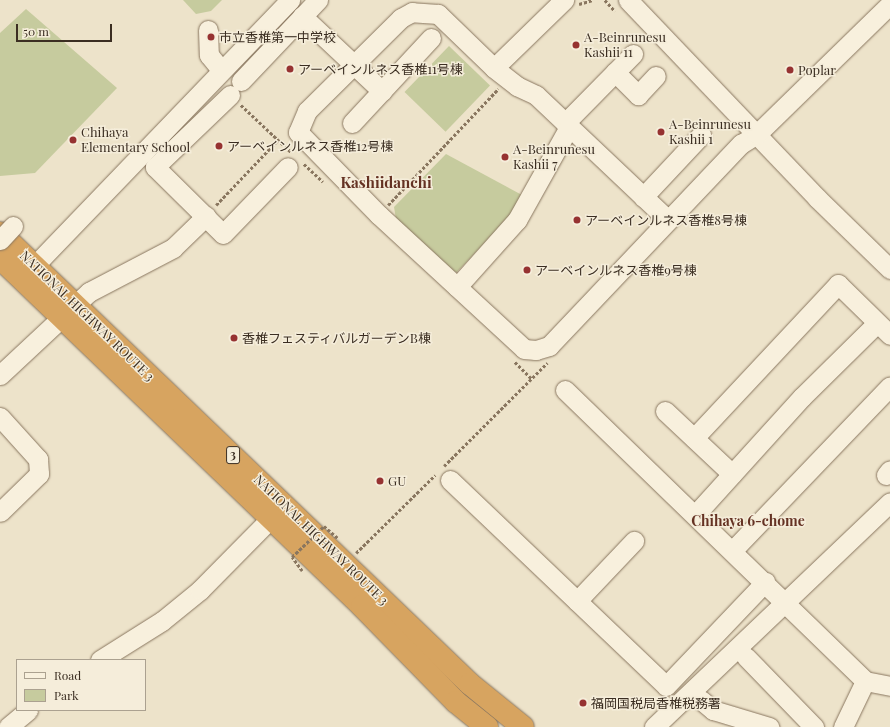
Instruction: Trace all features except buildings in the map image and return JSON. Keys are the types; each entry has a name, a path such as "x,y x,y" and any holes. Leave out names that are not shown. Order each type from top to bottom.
{"highway":[{"name":"NATIONAL HIGHWAY ROUTE 3","path":"7,229 68,310 271,518 451,696 487,727"},
{"name":"NATIONAL HIGHWAY ROUTE 3","path":"0,258 68,310 470,684 523,727"}],"street":[{"path":"35,265 290,0"},
{"path":"290,159 223,234 155,167 236,88 318,0"},
{"path":"501,73 564,0"},
{"path":"628,0 817,198 890,269"},
{"path":"668,220 536,95 501,73 438,14 425,5 401,18 307,111 298,132 379,215 524,349 536,350 549,346 741,144 757,134 890,4"},
{"path":"302,16 382,91"},
{"path":"208,30 209,55 221,70"},
{"path":"352,123 431,38"},
{"path":"457,287 517,220 567,125 633,54"},
{"path":"616,72 638,95 656,76"},
{"path":"643,197 701,135"},
{"path":"0,375 89,292 173,248 206,216"},
{"path":"0,240 7,229"},
{"path":"694,438 838,284 884,329 802,397 695,515"},
{"path":"732,551 890,386"},
{"path":"565,390 780,596 865,681 890,686"},
{"path":"665,411 732,474"},
{"path":"0,417 38,459 39,474 0,512"},
{"path":"450,480 666,686 780,596 890,502"},
{"path":"102,659 162,621 200,590 271,518"},
{"path":"654,727 780,596 890,520"},
{"path":"577,601 634,541"},
{"path":"673,727 746,658 780,596"},
{"path":"746,658 814,727"},
{"path":"843,727 865,681"},
{"path":"702,700 713,710 769,727"},
{"path":"8,727 27,711"}],"path":[{"path":"379,215 501,73"},
{"path":"236,88 278,140 290,159"},
{"path":"206,216 278,140"},
{"path":"302,571 292,557 324,526 338,538"}],"green space":[{"path":"183,0 222,0 211,11 196,14"},
{"path":"26,9 117,88 35,173 0,176 0,33"},
{"path":"449,46 490,86 446,132 405,92"},
{"path":"446,154 522,195 509,217 457,272 449,271 396,219 394,207"}],"place":[{"name":"市立香椎第一中学校","path":"211,37"},
{"name":"A-Beinrunesu Kashii 11","path":"576,45"},
{"name":"アーベインルネス香椎11号棟","path":"290,69"},
{"name":"Poplar","path":"790,70"},
{"name":"A-Beinrunesu Kashii 1","path":"661,132"},
{"name":"Chihaya Elementary School","path":"73,140"},
{"name":"アーベインルネス香椎12号棟","path":"219,146"},
{"name":"A-Beinrunesu Kashii 7","path":"505,157"},
{"name":"アーベインルネス香椎8号棟","path":"577,220"},
{"name":"アーベインルネス香椎9号棟","path":"527,270"},
{"name":"香椎フェスティバルガーデンB棟","path":"234,338"},
{"name":"GU","path":"380,481"},
{"name":"福岡国税局香椎税務署","path":"583,703"}],"district":[{"name":"Kashiidanchi","path":"386,183"},
{"name":"Chihaya 6-chome","path":"748,521"}]}
